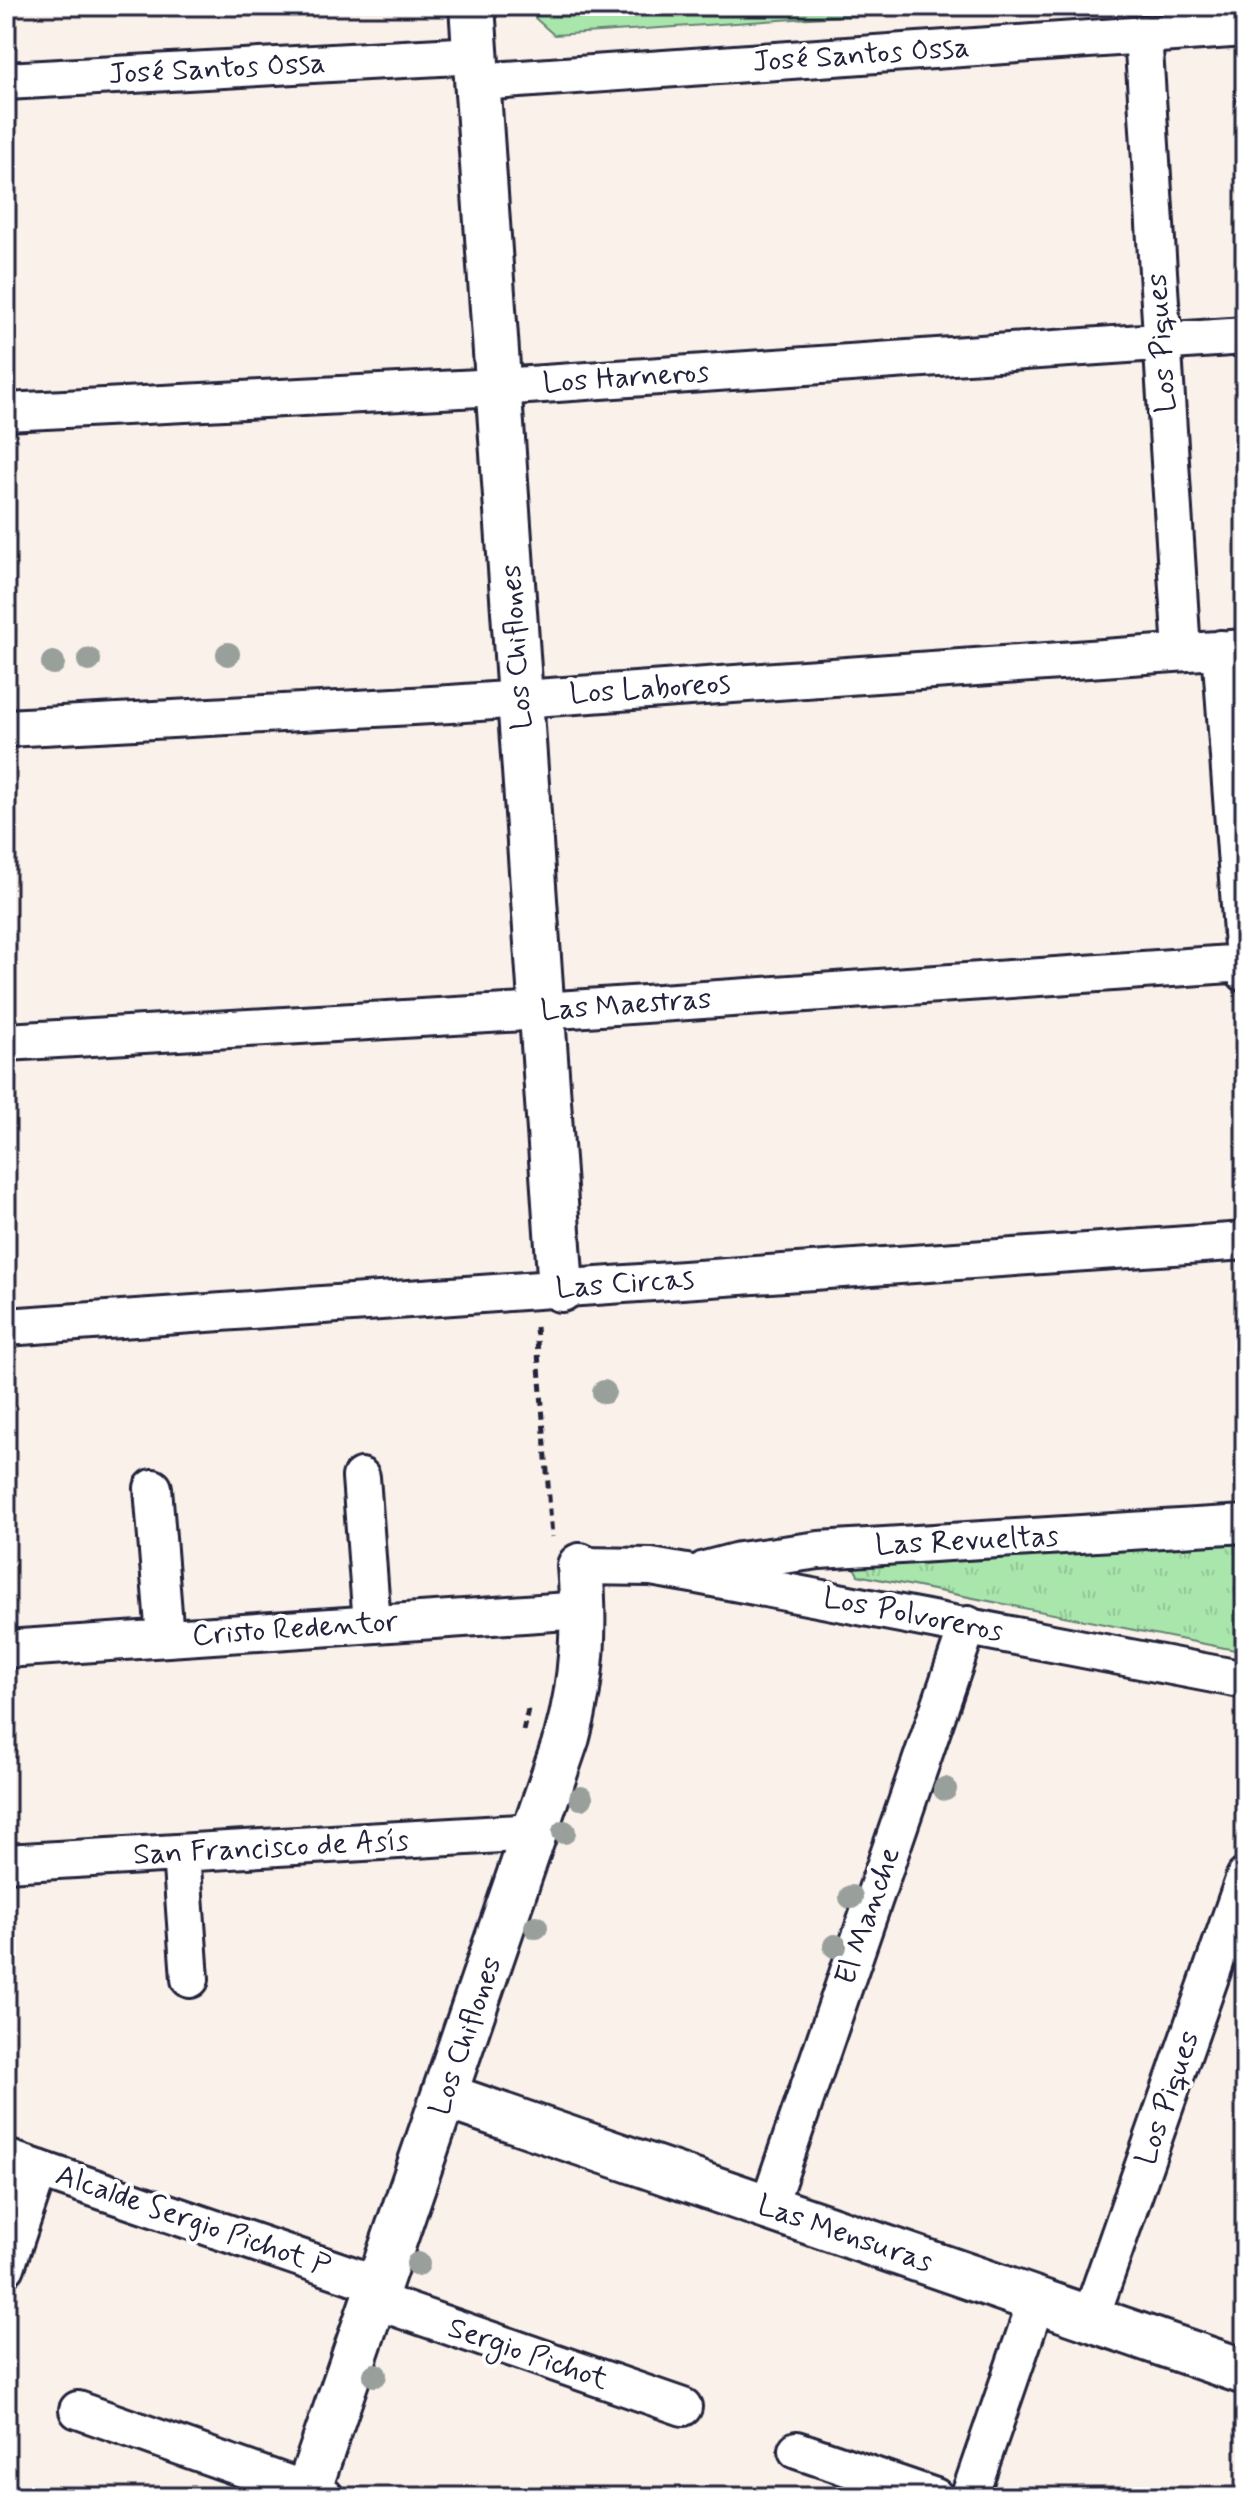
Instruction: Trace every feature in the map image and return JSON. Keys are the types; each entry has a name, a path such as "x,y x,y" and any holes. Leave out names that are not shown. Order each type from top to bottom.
{"street":[{"name":"Los Chiflones","path":"472,6 561,1289"},
{"name":"José Santos Ossa","path":"6,81 477,68 1245,28"},
{"name":"Los Piques","path":"1143,34 1182,652"},
{"name":"Los Harneros","path":"6,412 499,387 1245,336"},
{"name":"Los Laboreos","path":"6,728 450,704 1233,648"},
{"path":"1233,648 1245,973"},
{"name":"Las Maestras","path":"6,1042 542,1011 1245,963"},
{"name":"Las Circas","path":"6,1327 1245,1241"},
{"path":"361,1477 372,1624"},
{"path":"153,1488 165,1638"},
{"name":"Las Revueltas","path":"692,1574 739,1561 819,1550 1245,1524"},
{"name":"Los Chiflones","path":"313,2495 377,2293 536,1832 576,1702 581,1670 583,1610 580,1566"},
{"name":"Los Polvoreros","path":"580,1566 651,1567 692,1574 1245,1680"},
{"name":"Cristo Redentor","path":"6,1649 583,1610"},
{"name":"El Manche","path":"768,2207 968,1625"},
{"name":"San Francisco de Asís","path":"6,1863 536,1832"},
{"path":"181,1853 190,1979"},
{"name":"Los Piques","path":"1090,2319 1245,1877"},
{"name":"Las Mensuras","path":"445,2096 1245,2372"},
{"path":"6,2267 23,2164"},
{"name":"Alcalde Sergio Pichot P","path":"23,2164 377,2293"},
{"name":"Sergio Pichot","path":"377,2293 683,2407"},
{"path":"969,2497 1037,2300"},
{"path":"78,2410 313,2495"},
{"path":"797,2450 935,2497"}],"green space":[{"path":"534,6 993,6 554,35 535,18"},
{"path":"1245,1534 1245,1652 858,1575 851,1562"}]}
